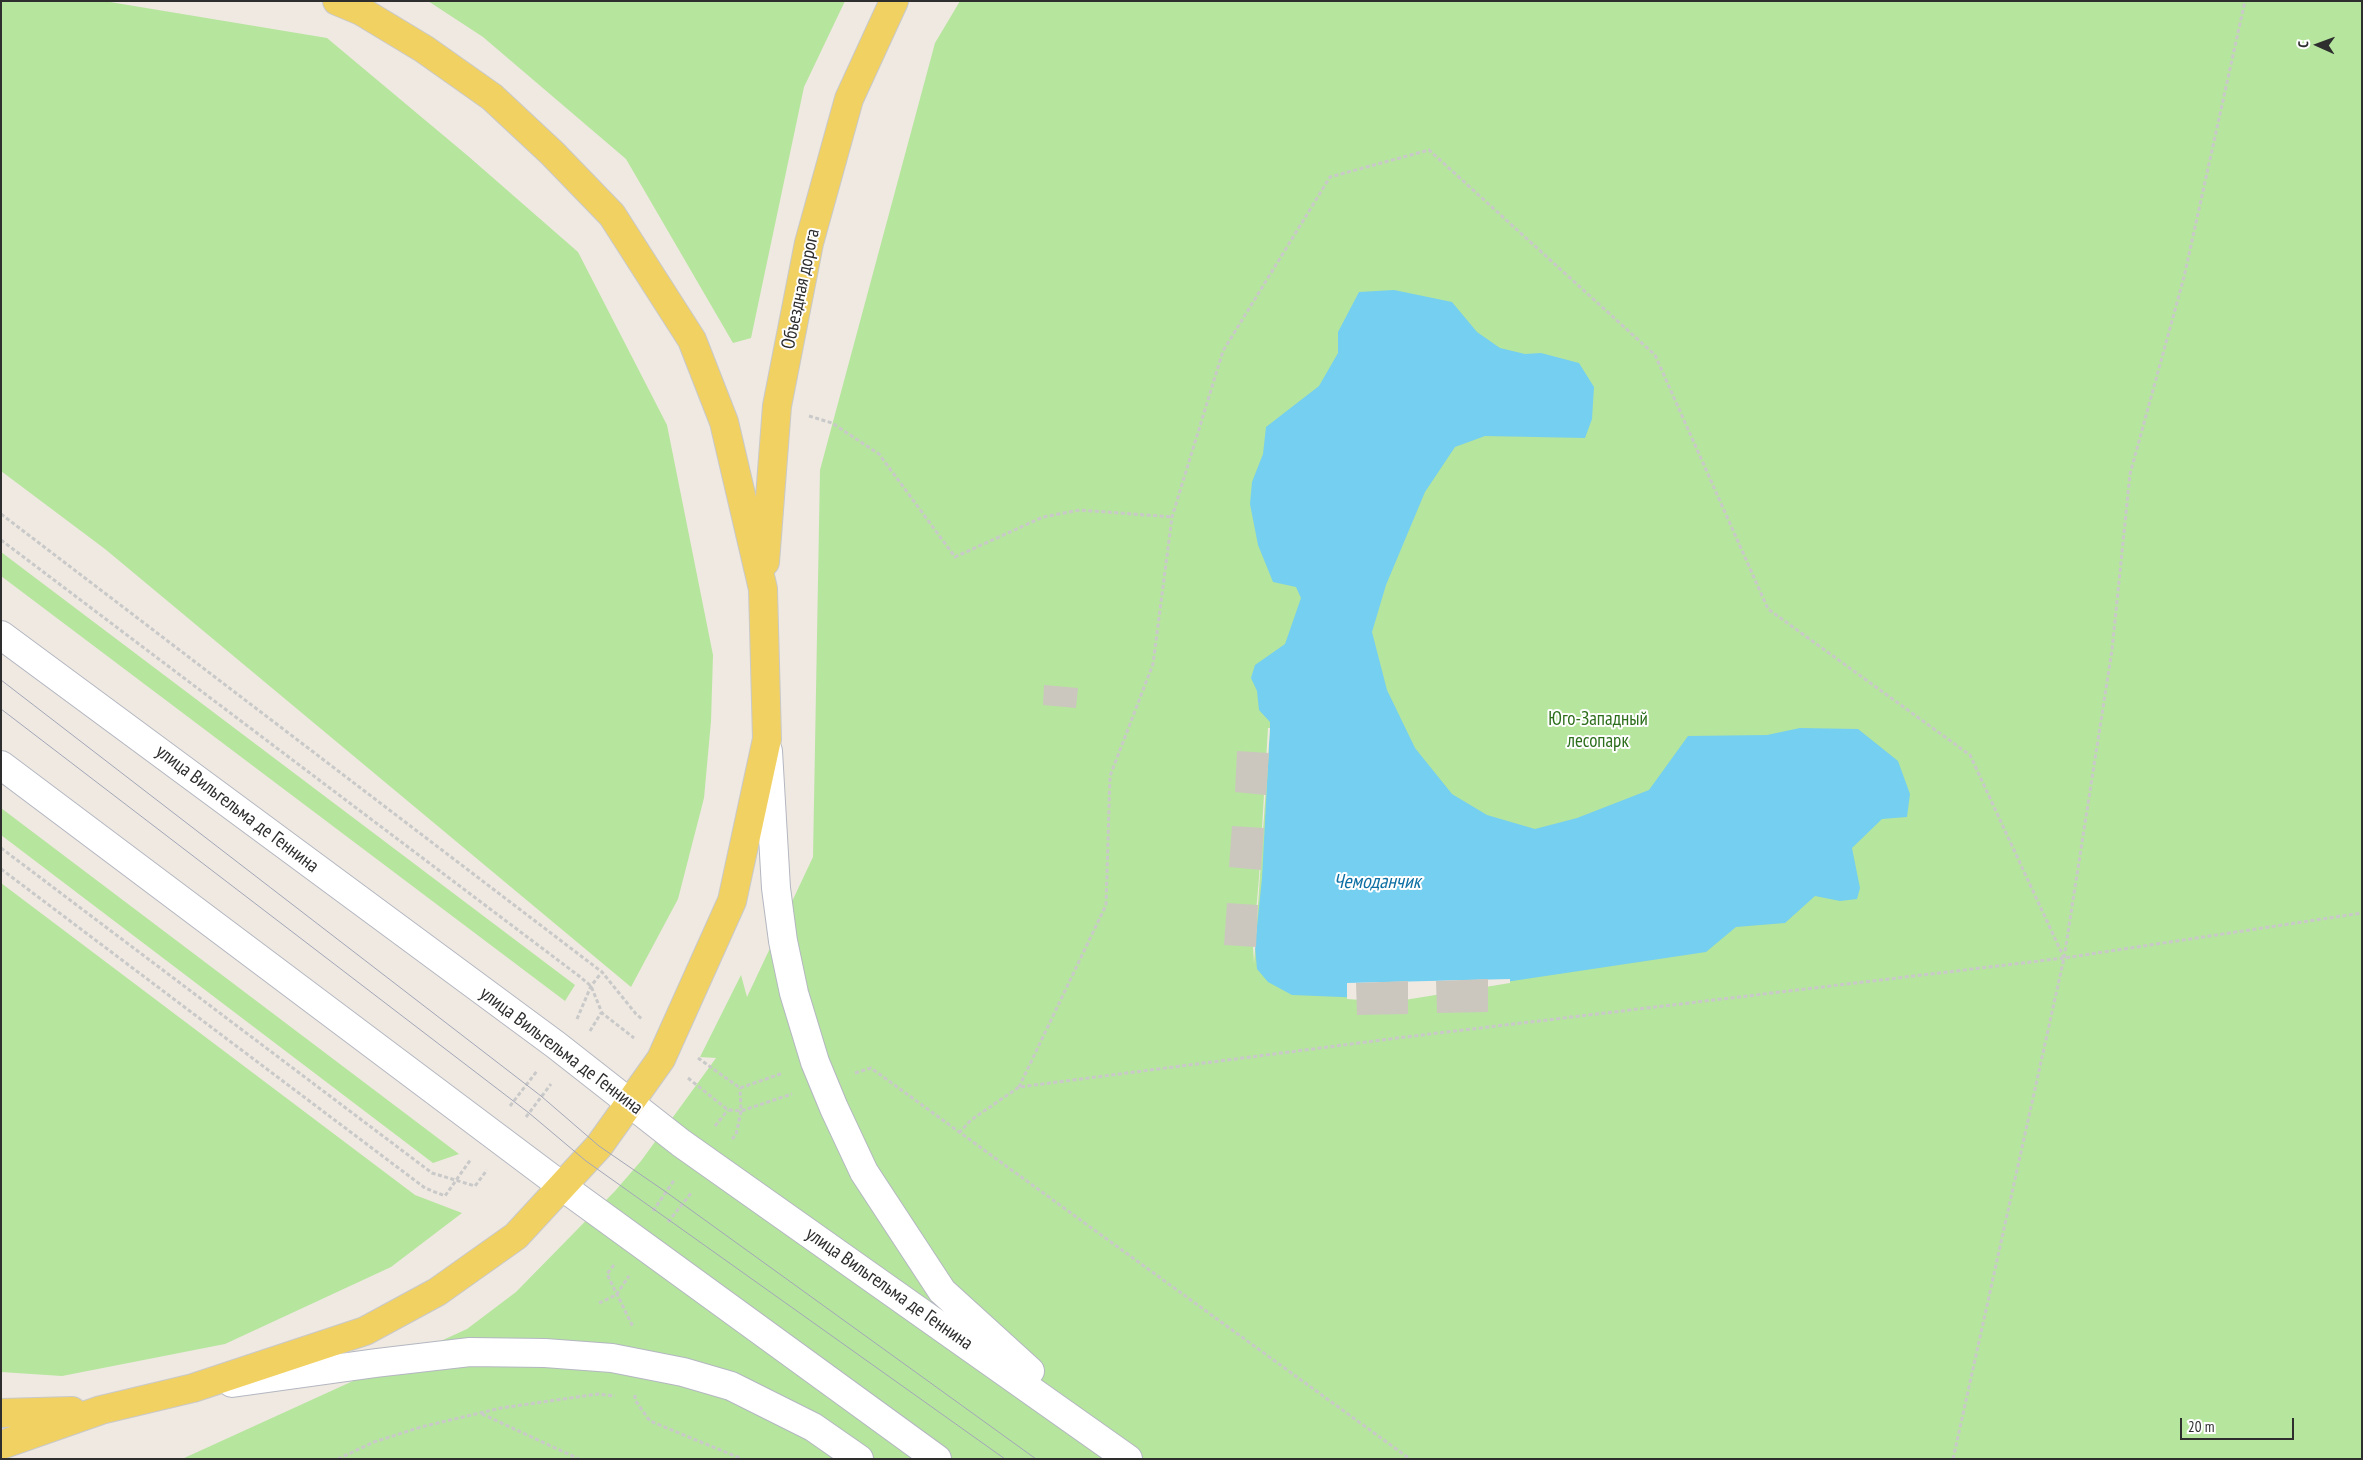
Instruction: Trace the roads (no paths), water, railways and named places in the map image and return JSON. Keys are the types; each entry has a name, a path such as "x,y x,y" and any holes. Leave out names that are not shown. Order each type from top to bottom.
{"main road":[{"path":"337,1 361,11 424,49 492,97 552,153 612,215 692,340 724,422 764,589 767,739 776,888 783,941 794,993 820,1073 864,1172 942,1291 1034,1374 1089,1430"},
{"name":"Объездная дорога","path":"764,589 777,406 809,243 849,100 894,1"},
{"name":"улица Вильгельма де Геннина","path":"1,635 564,1052 714,1166 1128,1459"},
{"path":"1,1445 101,1410 193,1388 365,1332 437,1292 516,1236 599,1146 666,1049 732,901 767,739"},
{"path":"1,765 563,1187 936,1459"},
{"path":"193,1388 470,1352 545,1353 612,1358 683,1372 731,1386 812,1427 859,1459"},
{"path":"1,1413 101,1410"}],"water":[{"name":"Чемоданчик","path":"1394,290 1452,302 1477,332 1500,348 1525,354 1541,353 1579,363 1594,387 1592,419 1585,438 1485,436 1455,447 1425,492 1386,585 1372,632 1387,690 1415,748 1452,794 1487,815 1535,829 1577,818 1649,790 1688,736 1767,735 1800,728 1858,729 1898,761 1910,794 1907,817 1882,819 1852,848 1860,888 1857,899 1840,901 1815,896 1785,923 1736,927 1706,952 1392,999 1292,995 1268,982 1257,969 1255,946 1262,878 1270,722 1259,710 1257,691 1251,678 1255,665 1285,644 1301,598 1296,587 1273,582 1258,545 1250,504 1252,482 1263,454 1266,427 1319,386 1338,353 1338,332 1359,292"}],"tram line":[{"path":"1,680 541,1096 599,1146 666,1192 1036,1459"},
{"path":"1,709 529,1113 586,1161 1005,1459"}],"park label":[{"name":"Юго-Западный лесопарк","path":"1598,731"}]}
